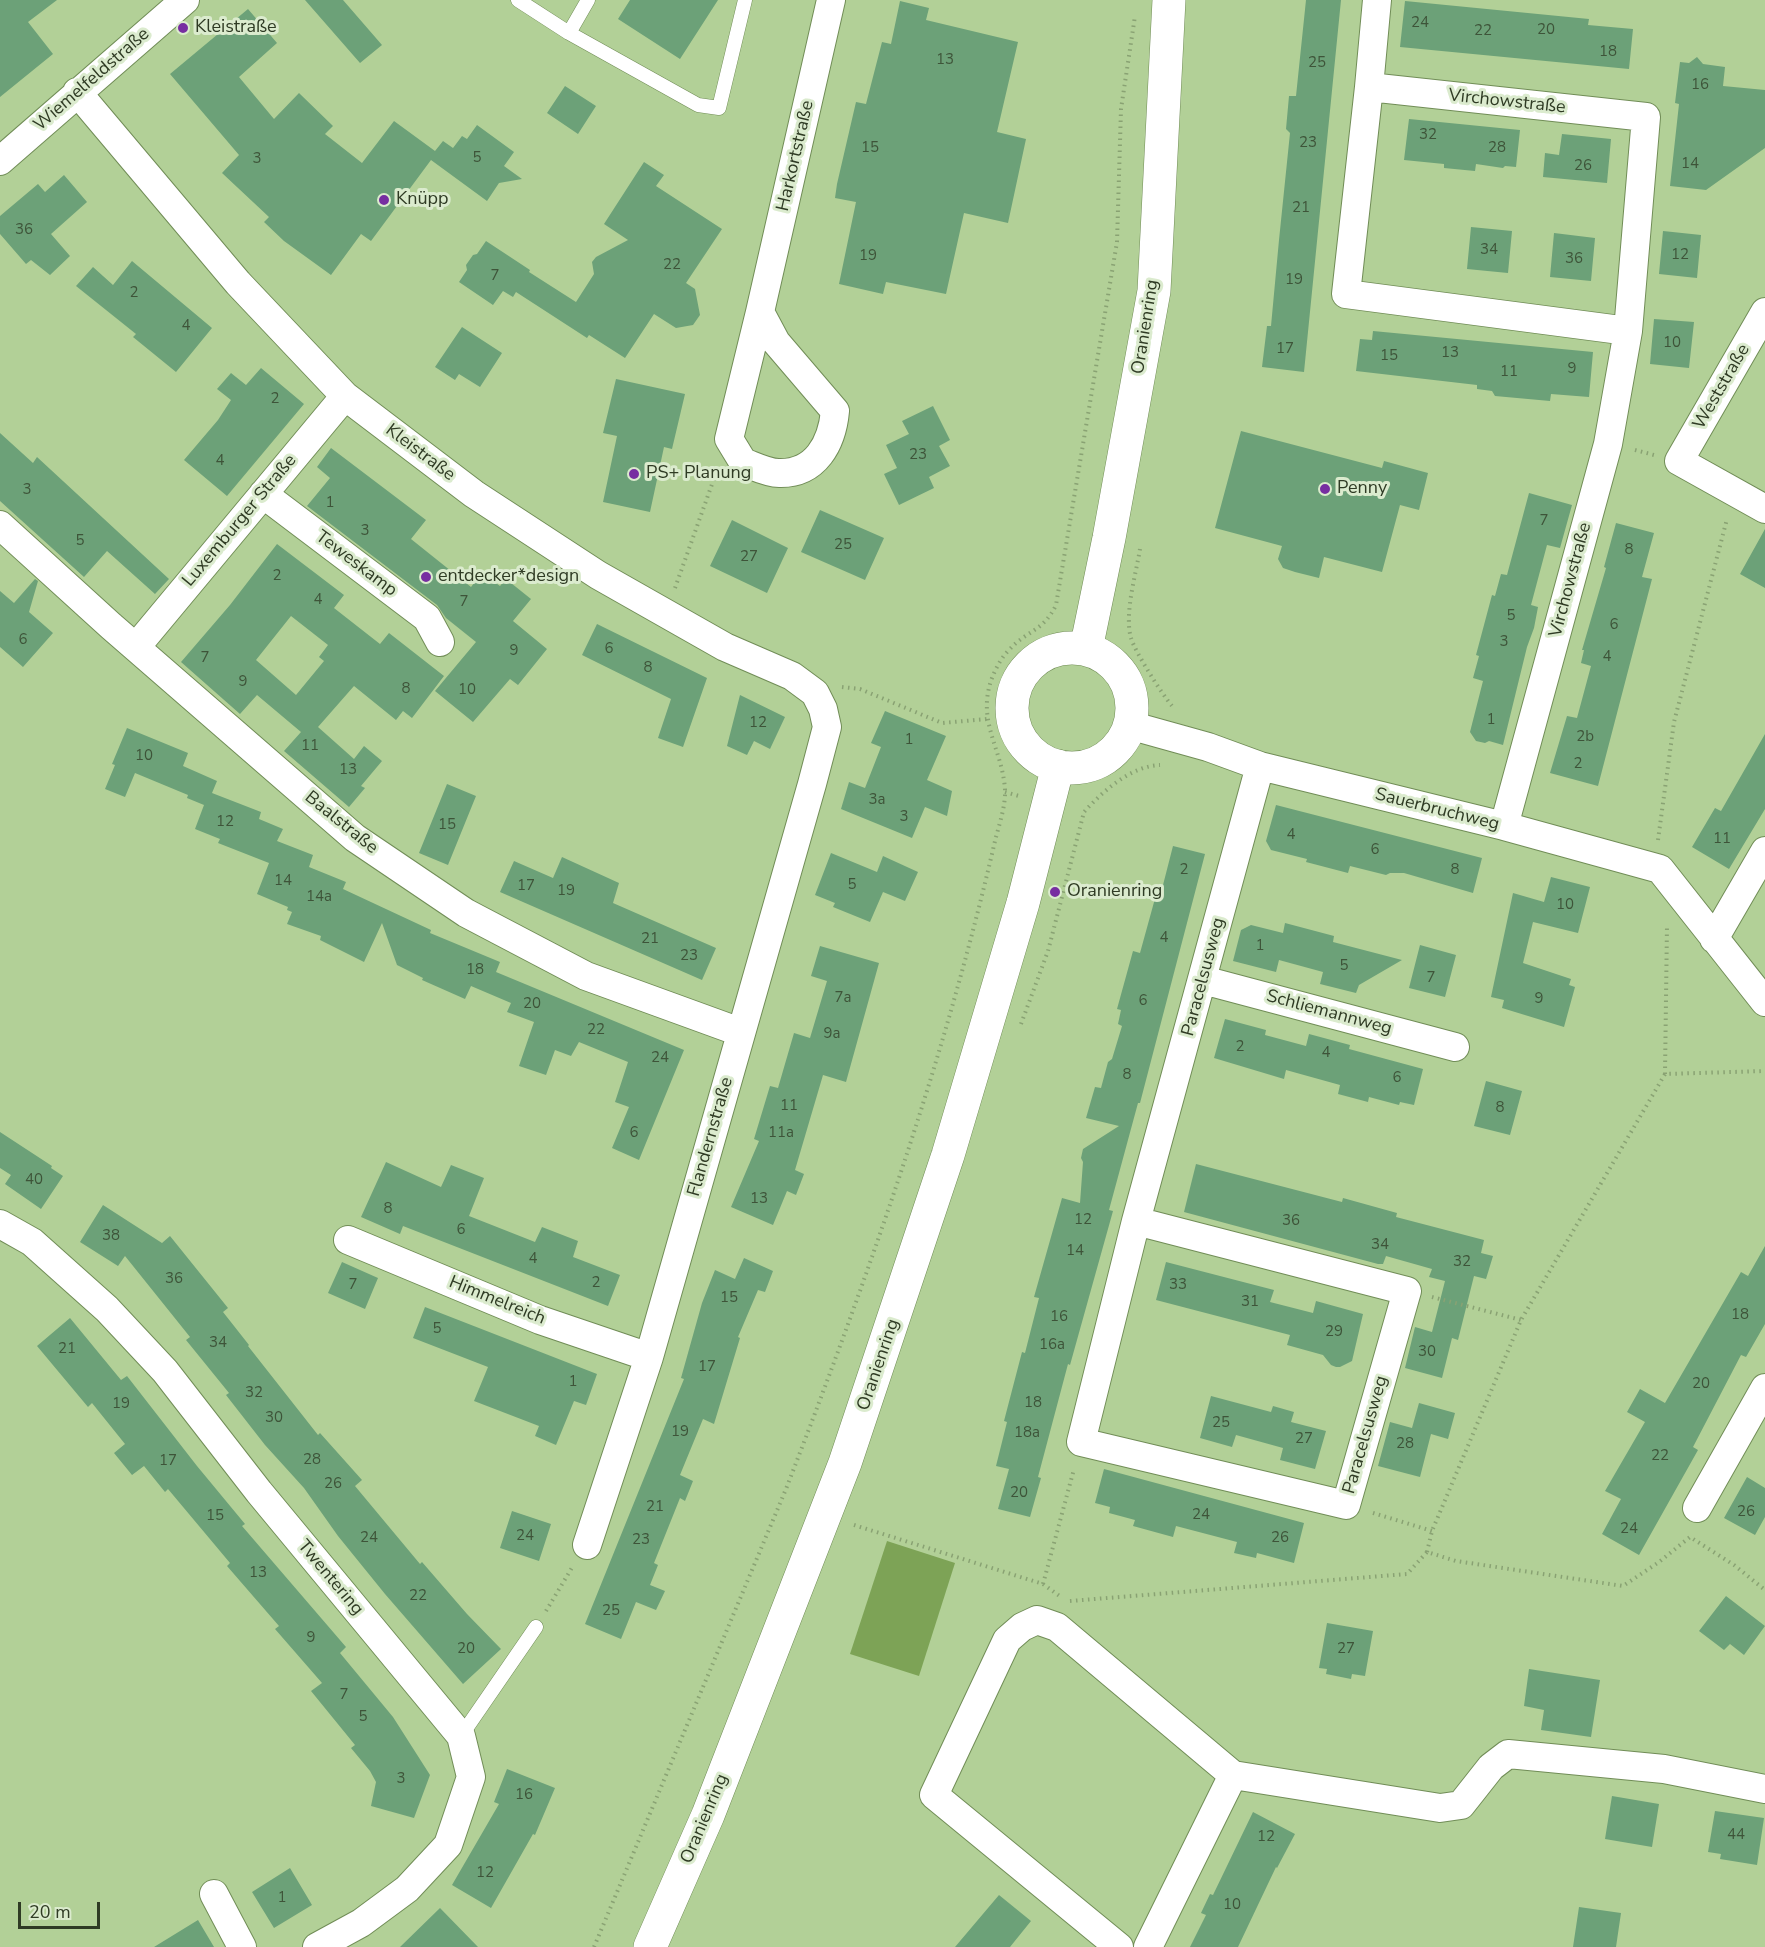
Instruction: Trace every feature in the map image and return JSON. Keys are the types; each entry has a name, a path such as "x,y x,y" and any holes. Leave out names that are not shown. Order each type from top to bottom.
{"street":[{"name":"Wiemelfeldstraße","path":"0,161 184,0"},
{"name":"Harkortstraße","path":"729,439 831,0"},
{"name":"Oranienring","path":"1086,649 1109,538 1154,291 1169,0"},
{"path":"1377,0 1346,294 1628,331"},
{"name":"Virchowstraße","path":"1369,87 1646,117 1628,331 1608,444 1504,826"},
{"name":"Kleistraße","path":"77,92 238,284 345,396 474,494 598,575 725,647 792,676 815,693"},
{"path":"729,439 743,462 777,473 792,472 814,464 825,448 833,427 835,411 776,342 760,312"},
{"name":"Weststraße","path":"1679,461 1765,312"},
{"name":"Luxemburger Straße","path":"136,647 345,396"},
{"path":"1679,461 1765,509"},
{"name":"Teweskamp","path":"263,494 427,618 440,642"},
{"name":"Baalstraße","path":"0,525 111,626 355,838 466,913 586,976 740,1032"},
{"path":"1069,647 1086,649 1110,661 1125,678 1132,700 1130,725 1120,744 1103,759 1081,767 1058,766 1038,757 1022,741 1014,721 1012,700 1018,680 1031,664 1048,652 1069,647"},
{"name":"Flandernstraße","path":"587,1545 649,1357 827,727 823,708 815,693"},
{"name":"Sauerbruchweg","path":"1130,725 1208,747 1260,766 1504,826 1660,869"},
{"name":"Oranienring","path":"650,1947 708,1815 845,1463 955,1133 1023,903 1058,766"},
{"name":"Paracelsusweg","path":"1260,766 1136,1221 1081,1442 1346,1505 1407,1291"},
{"path":"1714,939 1765,851"},
{"path":"1660,869 1765,1002"},
{"name":"Schliemannweg","path":"1203,980 1455,1047"},
{"path":"1136,1221 1407,1291"},
{"name":"Twentering","path":"0,1224 32,1242 57,1264 107,1309 165,1371 259,1492 461,1736 471,1777 448,1845 407,1890 361,1923 317,1947"},
{"name":"Himmelreich","path":"348,1240 540,1320 649,1357"},
{"path":"1697,1508 1765,1388"},
{"path":"1119,1947 934,1795 1007,1640 1022,1627 1037,1620 1058,1627 1233,1775 1440,1808 1461,1805 1491,1767 1508,1754 1664,1768 1765,1789"},
{"path":"1148,1947 1233,1775"},
{"path":"214,1894 242,1947"}],"lane":[{"path":"518,0 569,33 698,105 719,108 745,0"},
{"path":"569,33 588,0"},
{"path":"461,1736 536,1627"}],"path":[{"path":"594,1947 786,1489 895,1189 943,1037 995,841 1005,792 1002,770 987,719 986,698 998,664 1010,648 1050,618 1056,605 1117,243 1121,109 1136,11"},
{"path":"666,615 729,439"},
{"path":"1608,444 1679,461"},
{"path":"1660,869 1658,831 1674,723 1729,512 1740,495"},
{"path":"1141,547 1129,618 1131,639 1163,696 1176,711"},
{"path":"815,693 839,687 860,689 942,723 987,719"},
{"path":"1084,812 1096,798 1120,780 1146,766 1170,766"},
{"path":"850,1524 1043,1584 1067,1602 1407,1574 1427,1552 1432,1532 1521,1320 1665,1074 1666,916"},
{"path":"1665,1074 1765,1071"},
{"path":"1407,1291 1521,1320"},
{"path":"1043,1584 1081,1442"},
{"path":"1346,1505 1432,1532"},
{"path":"1427,1552 1456,1561 1623,1586 1690,1538 1734,1566 1765,1590"},
{"path":"536,1627 587,1545"}],"green space":[{"path":"887,1541 955,1563 919,1676 850,1654"}],"building":[{"path":"0,0 57,0 28,22 53,54 0,97"},
{"path":"305,0 343,0 382,45 360,63"},
{"path":"630,0 718,0 680,59 618,19"},
{"path":"1306,0 1341,0 1304,372 1262,367 1267,326 1271,326 1290,133 1286,129 1289,96 1296,96"},
{"path":"900,1 929,8 926,20 1018,42 997,132 1026,139 1008,223 964,213 946,294 886,282 883,294 839,284 856,202 835,198 837,184 856,102 866,104 882,42 891,44"},
{"path":"1405,1 1589,19 1588,25 1633,29 1629,69 1400,47"},
{"path":"248,9 277,43 239,77 274,119 299,93 333,126 325,134 362,163 394,121 435,151 443,141 453,148 462,136 467,139 477,125 514,152 504,166 522,179 499,183 487,201 431,160 371,241 361,234 331,275 284,241 264,222 269,217 222,173 239,155 170,74"},
{"path":"1697,57 1703,64 1725,67 1723,86 1765,90 1765,148 1706,190 1670,186 1679,104 1675,103 1680,62 1689,63"},
{"path":"565,86 596,106 578,134 547,113"},
{"path":"1409,119 1520,130 1516,167 1505,166 1503,168 1476,164 1475,171 1444,168 1444,164 1404,160"},
{"path":"1562,134 1611,139 1607,183 1543,177 1545,153 1559,155"},
{"path":"644,162 664,175 656,186 722,229 686,283 695,289 700,315 693,325 676,328 654,314 625,358 589,335 587,338 516,292 513,297 503,291 493,305 459,282 467,270 466,265 486,241 576,302 594,274 592,262 596,257 628,240 604,224"},
{"path":"64,175 87,202 51,234 70,256 50,275 31,260 26,264 0,234 0,216 38,184 45,192"},
{"path":"1471,227 1512,231 1508,273 1467,269"},
{"path":"1663,231 1701,235 1697,278 1659,274"},
{"path":"1554,233 1595,238 1591,281 1550,277"},
{"path":"132,261 212,328 176,372 133,337 136,334 76,286 93,267 113,285"},
{"path":"1654,319 1694,322 1689,368 1650,364"},
{"path":"462,327 502,353 480,387 459,374 455,380 435,367"},
{"path":"1373,331 1593,352 1589,397 1551,394 1550,401 1495,396 1492,391 1477,389 1477,385 1356,371 1360,339 1372,340"},
{"path":"261,368 304,404 227,496 184,460 218,420 231,400 217,389 231,373 246,385"},
{"path":"616,379 685,394 672,449 664,447 650,512 603,502 617,436 603,433"},
{"path":"933,406 950,440 939,446 950,466 929,477 934,488 899,505 884,474 897,468 886,445 909,434 902,421"},
{"name":"Penny","path":"1241,431 1382,468 1384,461 1428,473 1419,510 1400,505 1382,572 1324,557 1319,578 1295,572 1283,568 1278,559 1282,546 1215,528"},
{"path":"0,433 33,463 37,457 169,579 155,594 107,551 84,577 0,501"},
{"path":"331,448 426,520 411,539 471,587 482,573 500,586 506,579 531,599 513,621 547,649 518,685 510,679 473,722 435,691 476,642 446,618 437,605 307,506 330,478 317,467"},
{"path":"1529,493 1572,505 1560,548 1547,545 1531,605 1538,607 1534,628 1527,647 1503,745 1489,741 1485,743 1476,741 1470,732 1483,681 1473,678 1479,656 1476,655 1492,595 1495,596 1501,574 1507,575"},
{"path":"820,510 884,538 865,580 801,552"},
{"path":"732,520 788,548 767,593 710,566"},
{"path":"1616,523 1654,533 1642,577 1652,579 1598,786 1550,773 1567,716 1577,718 1591,666 1581,663 1584,650 1582,650 1606,568 1604,567"},
{"path":"1765,529 1765,588 1740,574"},
{"path":"277,544 344,595 334,608 380,644 389,633 444,676 412,718 403,711 396,720 354,686 318,727 354,759 364,746 382,761 361,786 365,788 349,807 284,751 301,732 257,695 240,714 181,662 230,605","holes":["291,616 328,645 319,657 324,661 296,695 256,660"]},
{"path":"35,579 38,581 29,612 53,633 23,667 0,647 0,591 14,603"},
{"path":"597,624 707,678 683,747 658,738 671,699 582,655"},
{"path":"740,695 785,717 770,749 754,741 747,755 727,746"},
{"path":"885,711 946,736 927,780 952,791 947,816 925,807 912,838 841,809 849,782 865,788 881,747 871,743"},
{"path":"127,728 188,753 183,766 217,781 212,793 261,812 259,819 283,829 277,841 313,855 309,867 346,882 343,889 431,930 430,933 500,962 496,972 684,1050 639,1160 612,1148 629,1107 615,1102 628,1062 579,1042 571,1056 555,1050 546,1075 519,1066 534,1022 507,1012 511,1003 471,986 465,999 422,980 423,978 397,965 382,923 364,962 320,940 321,936 287,924 292,912 287,910 288,907 257,894 269,863 218,843 220,839 195,829 204,805 187,798 188,795 135,773 125,797 105,789 115,765 112,764"},
{"path":"1765,734 1765,809 1729,869 1692,847 1715,808 1721,811"},
{"path":"447,784 476,796 448,865 419,853"},
{"path":"1276,805 1482,858 1473,893 1404,873 1386,875 1350,866 1348,873 1271,850 1266,841"},
{"path":"1173,846 1205,854 1140,1103 1138,1103 1109,1210 1113,1211 1038,1477 1041,1478 1030,1517 998,1509 1009,1469 996,1466 1007,1422 1004,1421 1022,1352 1025,1353 1039,1298 1034,1297 1062,1198 1080,1203 1083,1149 1119,1126 1086,1118 1095,1087 1101,1088 1108,1062 1112,1059 1122,1026 1118,1024 1121,1010 1117,1009 1133,951 1140,953 1159,884 1163,885"},
{"path":"831,853 877,872 883,856 918,872 905,901 883,892 870,922 833,907 835,903 815,895"},
{"path":"562,857 619,883 613,903 716,948 702,980 500,892 514,861 553,878"},
{"path":"1551,877 1590,887 1578,933 1533,922 1523,963 1571,979 1569,985 1575,987 1564,1027 1502,1008 1504,1000 1491,997 1513,893 1544,902"},
{"path":"1285,923 1334,936 1333,942 1402,960 1359,985 1356,993 1320,984 1323,972 1279,960 1276,972 1233,961 1241,930 1251,925 1283,933"},
{"path":"1420,945 1456,955 1445,997 1409,988"},
{"path":"820,946 879,963 846,1082 823,1075 795,1170 804,1174 796,1195 787,1191 773,1225 731,1207 759,1141 754,1139 770,1086 778,1088 794,1033 810,1038 827,981 811,976"},
{"path":"1225,1019 1266,1030 1265,1035 1306,1046 1309,1034 1350,1045 1349,1049 1423,1069 1414,1105 1400,1102 1399,1105 1369,1097 1368,1102 1338,1094 1340,1085 1286,1070 1284,1079 1214,1058"},
{"path":"1486,1081 1522,1091 1510,1135 1474,1126"},
{"path":"0,1132 52,1166 51,1168 63,1176 41,1209 5,1184 11,1175 0,1168"},
{"path":"386,1162 441,1187 451,1165 484,1178 469,1216 535,1242 542,1227 578,1241 573,1257 620,1275 608,1306 403,1226 400,1234 361,1217"},
{"path":"1196,1164 1342,1202 1343,1198 1397,1213 1396,1217 1484,1240 1481,1253 1493,1256 1486,1279 1474,1276 1458,1340 1452,1338 1442,1378 1405,1368 1415,1327 1432,1332 1445,1281 1429,1277 1432,1269 1386,1256 1383,1264 1378,1264 1184,1212"},
{"path":"103,1205 162,1243 170,1236 228,1308 223,1312 318,1435 320,1433 362,1480 355,1486 420,1564 422,1562 501,1649 463,1684 385,1594 338,1536 304,1488 265,1445 226,1395 229,1393 186,1340 190,1337 125,1256 118,1266 80,1242"},
{"path":"1765,1246 1765,1324 1746,1357 1741,1355 1693,1447 1698,1450 1639,1555 1602,1534 1621,1499 1605,1491 1645,1422 1627,1412 1640,1389 1665,1403 1741,1272 1748,1276"},
{"path":"744,1258 773,1271 765,1292 758,1290 738,1337 740,1338 714,1424 703,1419 680,1475 693,1481 685,1501 680,1498 654,1563 658,1565 650,1585 665,1591 656,1610 636,1602 621,1639 585,1624 684,1379 681,1378 702,1303 715,1270 735,1279"},
{"path":"342,1262 378,1278 365,1309 328,1293"},
{"path":"1166,1262 1274,1290 1270,1302 1313,1313 1316,1301 1363,1314 1352,1361 1336,1367 1331,1365 1323,1355 1287,1345 1290,1335 1156,1300"},
{"path":"425,1307 597,1374 586,1405 574,1401 556,1445 535,1436 539,1426 474,1401 488,1367 413,1338"},
{"path":"70,1318 121,1380 127,1376 245,1524 242,1526 346,1647 340,1653 393,1717 430,1775 414,1818 371,1806 376,1782 351,1748 355,1745 311,1691 322,1683 275,1629 279,1626 227,1566 230,1563 168,1489 165,1492 144,1466 132,1475 114,1453 125,1444 92,1403 88,1407 37,1346"},
{"path":"1211,1396 1271,1412 1273,1406 1294,1412 1291,1422 1326,1431 1315,1469 1280,1460 1283,1448 1236,1435 1232,1447 1200,1438"},
{"path":"1419,1403 1455,1413 1448,1439 1431,1434 1420,1477 1378,1466 1390,1422 1412,1428"},
{"path":"1104,1469 1304,1523 1294,1563 1257,1553 1256,1558 1234,1553 1237,1542 1176,1526 1173,1537 1133,1526 1135,1520 1109,1513 1110,1507 1095,1503"},
{"path":"1747,1477 1765,1488 1765,1517 1755,1535 1724,1518"},
{"path":"512,1511 551,1524 539,1561 500,1548"},
{"path":"1726,1596 1765,1626 1744,1655 1730,1644 1724,1650 1699,1631"},
{"path":"1327,1623 1373,1631 1365,1676 1352,1674 1351,1679 1326,1674 1327,1669 1319,1668"},
{"path":"1529,1669 1600,1680 1591,1737 1541,1730 1544,1710 1524,1706"},
{"path":"507,1769 555,1788 535,1835 533,1834 491,1908 452,1885 499,1804 494,1802"},
{"path":"1612,1796 1659,1804 1652,1847 1605,1839"},
{"path":"1715,1811 1764,1818 1757,1865 1720,1859 1721,1854 1708,1852"},
{"path":"1253,1812 1295,1834 1276,1867 1238,1947 1190,1947 1206,1915 1201,1913 1210,1894 1213,1895"},
{"path":"290,1868 312,1905 274,1928 252,1892"},
{"path":"999,1895 1031,1921 1010,1947 955,1947"},
{"path":"1579,1907 1621,1913 1616,1947 1573,1947"},
{"path":"440,1908 478,1947 400,1947"},
{"path":"198,1920 214,1947 154,1947"}],"place":[{"name":"Kleistraße","path":"183,28"},
{"name":"Knüpp","path":"384,200"},
{"name":"PS+ Planung","path":"634,474"},
{"name":"Penny","path":"1325,489"},
{"name":"entdecker*design","path":"426,577"},
{"name":"Oranienring","path":"1055,892"}]}
